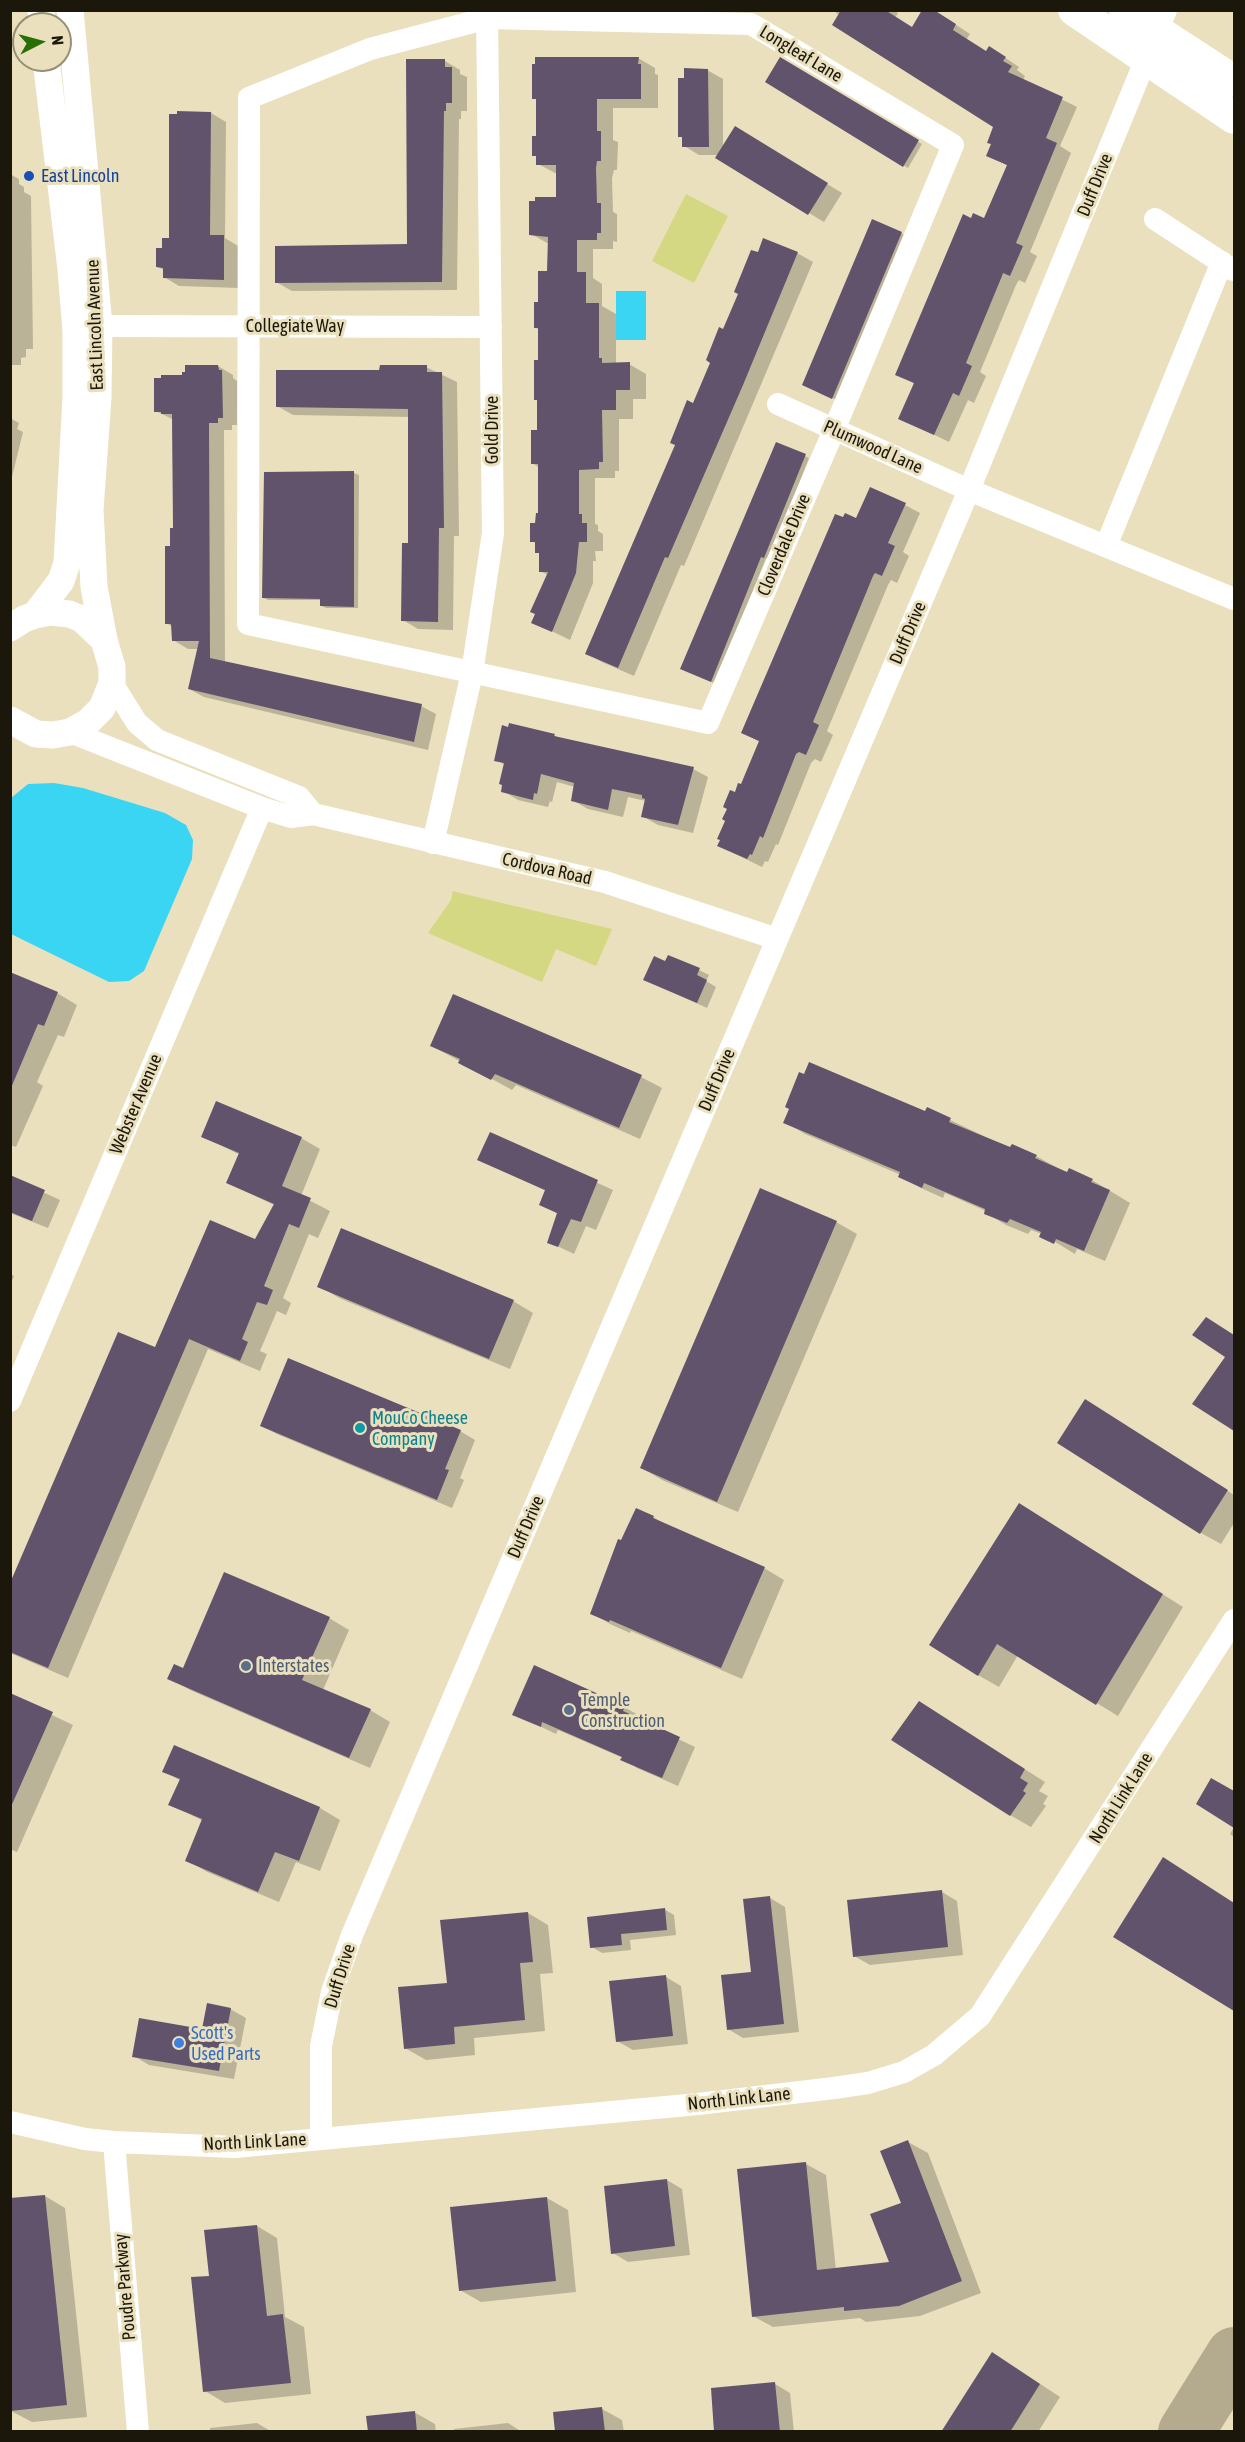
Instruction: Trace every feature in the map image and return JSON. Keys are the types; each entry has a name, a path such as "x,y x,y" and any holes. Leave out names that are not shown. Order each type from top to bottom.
{"main road":[{"path":"1074,10 1156,33 1234,118"},
{"path":"1125,10 1156,33 1234,81"}],"street":[{"name":"East Lincoln Avenue","path":"70,10 99,326 98,397 90,519 94,587 112,667 112,683"},
{"name":"Longleaf Lane","path":"249,326 249,98 370,49 488,14 751,24 953,145"},
{"name":"Gold Drive","path":"433,843 472,673 493,533 488,14"},
{"name":"Duff Drive","path":"321,2139 321,2046 332,1992 352,1935 969,490 1156,33"},
{"name":"East Lincoln Avenue","path":"20,619 57,587 67,563 76,397 76,332 71,268 47,72"},
{"name":"Cloverdale Drive","path":"472,673 708,723 953,145"},
{"path":"1106,546 1228,266 1155,219"},
{"name":"Collegiate Way","path":"99,326 491,327"},
{"path":"249,326 248,624 472,673"},
{"name":"Plumwood Lane","path":"778,405 969,490 1234,599"},
{"path":"20,619 50,612 69,614 82,619 104,639"},
{"path":"10,720 23,738 70,732 88,722 102,708 112,683"},
{"name":"Cordova Road","path":"112,683 137,723 158,740 299,797 313,814"},
{"name":"Cordova Road","path":"70,732 262,808 291,817 313,814 605,882 777,939"},
{"name":"Webster Avenue","path":"10,1401 262,808"},
{"name":"North Link Lane","path":"10,2122 85,2139 235,2147 698,2104 846,2087 904,2072 934,2055 980,2016 1234,1620"},
{"name":"Poudre Parkway","path":"114,2142 138,2432"}],"green space":[{"path":"686,194 728,216 694,283 652,261"},
{"path":"453,891 612,929 596,966 556,949 542,982 428,933 451,900"}],"water":[{"path":"616,291 646,291 646,340 616,340"},
{"path":"54,783 83,788 165,813 186,825 193,840 192,859 144,971 129,981 109,982 11,934 11,798 28,784"}],"building":[{"path":"841,10 885,10 912,27 922,10 934,10 956,24 953,30 986,51 989,46 1006,57 1003,61 1012,66 1008,72 1063,97 1046,138 1057,143 1016,243 1023,246 1010,276 1003,273 966,363 972,366 959,396 953,393 934,435 898,419 914,383 895,375 963,214 971,218 973,213 984,218 1007,165 986,156 991,144 987,143 993,127 832,25"},
{"path":"535,57 639,57 638,64 641,64 641,99 597,99 597,131 601,131 601,161 597,161 596,168 597,203 601,203 601,233 597,233 597,240 577,240 577,272 586,272 586,303 599,303 599,358 602,358 602,363 630,362 630,390 616,390 616,410 602,410 603,462 599,462 599,469 579,470 579,514 582,514 582,523 587,523 587,542 579,542 576,573 552,632 531,623 535,614 530,612 548,572 539,572 539,553 535,553 535,542 530,542 530,523 535,523 536,513 538,513 538,464 531,464 531,430 537,430 534,360 538,360 538,328 534,328 534,302 538,302 538,271 547,271 548,237 529,235 529,201 535,201 535,197 556,197 556,165 536,165 536,156 532,156 532,136 536,136 536,99 532,99 532,64 535,64"},
{"path":"780,57 919,140 903,167 765,82"},
{"path":"406,59 445,59 445,67 452,67 452,103 446,103 446,111 444,111 442,282 275,283 275,246 407,244"},
{"path":"684,68 708,69 709,147 682,147 682,137 678,137 678,78 684,78"},
{"path":"177,111 211,112 210,235 224,235 224,280 163,278 163,268 156,267 156,248 162,248 162,238 169,238 169,114 177,114"},
{"path":"735,126 828,183 808,215 715,158"},
{"path":"872,219 902,232 832,399 802,385"},
{"path":"763,238 798,252 743,385 668,558 665,557 618,668 585,654 675,445 670,443 687,400 693,403 710,363 706,360 719,327 723,329 738,294 734,292 751,250 758,252"},
{"path":"185,365 218,365 219,370 222,370 223,418 218,418 218,423 209,423 210,658 422,704 414,742 188,689 199,641 172,641 171,624 165,624 165,546 170,546 170,528 173,528 172,414 154,412 154,378 161,378 161,375 182,375 182,372 185,372"},
{"path":"380,365 427,365 427,372 442,372 444,528 439,528 438,622 401,621 402,543 408,543 408,409 276,407 276,370 379,370"},
{"path":"776,442 806,454 764,558 761,557 711,682 680,669"},
{"path":"354,471 354,607 320,606 320,599 262,598 264,472"},
{"path":"870,487 906,503 888,543 895,546 882,576 875,573 873,576 813,722 819,725 806,755 799,752 796,754 763,838 760,836 752,855 750,854 747,859 717,846 720,840 717,839 725,821 722,819 727,809 723,807 730,790 735,792 738,783 741,784 759,741 741,733 835,514 843,517 845,513 856,518"},
{"path":"509,723 555,734 554,736 694,767 678,825 641,817 645,799 642,795 612,789 608,810 571,801 574,783 541,774 537,794 534,793 533,800 501,792 502,785 499,784 504,763 494,761 502,725 508,727"},
{"path":"668,955 700,968 697,975 707,980 697,1003 643,980 654,956 665,961"},
{"path":"10,972 58,992 44,1026 38,1024 11,1088"},
{"path":"453,994 642,1075 619,1128 495,1074 491,1080 458,1063 460,1059 430,1046"},
{"path":"809,1062 925,1111 927,1107 951,1118 949,1122 1010,1147 1012,1144 1037,1155 1035,1158 1067,1172 1069,1168 1093,1179 1091,1182 1110,1190 1084,1251 1056,1239 1054,1244 1039,1237 1041,1232 1010,1219 1007,1223 984,1214 985,1209 924,1183 922,1188 898,1177 900,1172 783,1123 789,1109 785,1107 799,1072 804,1074"},
{"path":"216,1101 302,1137 282,1186 311,1198 299,1228 289,1224 264,1286 273,1290 267,1305 257,1302 242,1339 248,1342 240,1361 189,1339 48,1668 10,1652 10,1583 118,1332 155,1347 210,1220 255,1239 274,1204 226,1183 239,1153 201,1137"},
{"path":"490,1132 598,1180 581,1222 571,1219 558,1247 547,1243 557,1213 539,1205 545,1190 477,1160"},
{"path":"10,1175 45,1190 32,1221 10,1212"},
{"path":"760,1188 837,1221 717,1502 640,1468"},
{"path":"341,1228 514,1300 489,1359 317,1287"},
{"path":"1206,1317 1234,1335 1234,1431 1192,1404 1225,1357 1192,1335"},
{"name":"MouCo Cheese Company","path":"288,1358 461,1430 445,1469 449,1470 437,1500 260,1426"},
{"path":"1085,1399 1228,1490 1200,1534 1057,1443"},
{"path":"1019,1503 1163,1594 1096,1705 997,1644 978,1676 929,1645"},
{"path":"636,1508 654,1516 653,1518 765,1567 721,1668 610,1620 609,1622 590,1614 618,1539 621,1540"},
{"name":"Interstates","path":"224,1572 330,1617 302,1680 371,1709 349,1758 167,1679 174,1664 183,1668"},
{"name":"Temple Construction","path":"534,1665 625,1706 623,1711 680,1737 662,1778 620,1760 622,1757 542,1722 541,1727 512,1715"},
{"path":"10,1693 53,1712 10,1809"},
{"path":"919,1701 1025,1769 1020,1778 1028,1783 1023,1791 1026,1793 1010,1816 891,1740"},
{"path":"174,1745 320,1807 299,1861 275,1852 258,1892 185,1861 202,1819 168,1805 180,1779 162,1772"},
{"path":"1211,1778 1234,1791 1234,1828 1196,1804"},
{"path":"1163,1857 1234,1903 1234,2011 1113,1937"},
{"path":"942,1890 948,1947 853,1957 847,1900"},
{"path":"770,1896 784,2024 727,2030 721,1975 751,1972 743,1899"},
{"path":"665,1908 667,1930 621,1934 622,1945 590,1948 587,1917"},
{"path":"528,1912 533,1962 520,1963 525,2020 454,2027 455,2044 404,2049 398,1987 447,1983 440,1920"},
{"path":"666,1975 673,2036 616,2042 609,1981"},
{"name":"Scott's Used Parts","path":"207,2003 231,2008 219,2071 132,2057 139,2018 202,2029"},
{"path":"908,2140 962,2281 899,2306 844,2311 844,2307 752,2317 737,2169 806,2162 817,2270 889,2262 870,2214 901,2203 880,2151"},
{"path":"667,2179 675,2246 611,2254 604,2186"},
{"path":"45,2195 67,2405 10,2411 10,2198"},
{"path":"547,2197 556,2281 459,2291 450,2207"},
{"path":"257,2225 267,2316 283,2314 291,2383 203,2392 191,2277 209,2276 204,2230"},
{"path":"992,2352 1040,2384 1010,2432 941,2432"},
{"path":"775,2382 780,2432 714,2432 711,2388"},
{"path":"602,2407 605,2432 555,2432 553,2412"},
{"path":"415,2411 417,2432 368,2432 366,2416"}],"taxiway":[{"path":"1186,2432 1234,2355"}],"place":[{"name":"East Lincoln","path":"29,176"},
{"name":"MouCo Cheese Company","path":"360,1428"},
{"name":"Interstates","path":"246,1666"},
{"name":"Temple Construction","path":"569,1710"},
{"name":"Scott's Used Parts","path":"179,2043"}]}
